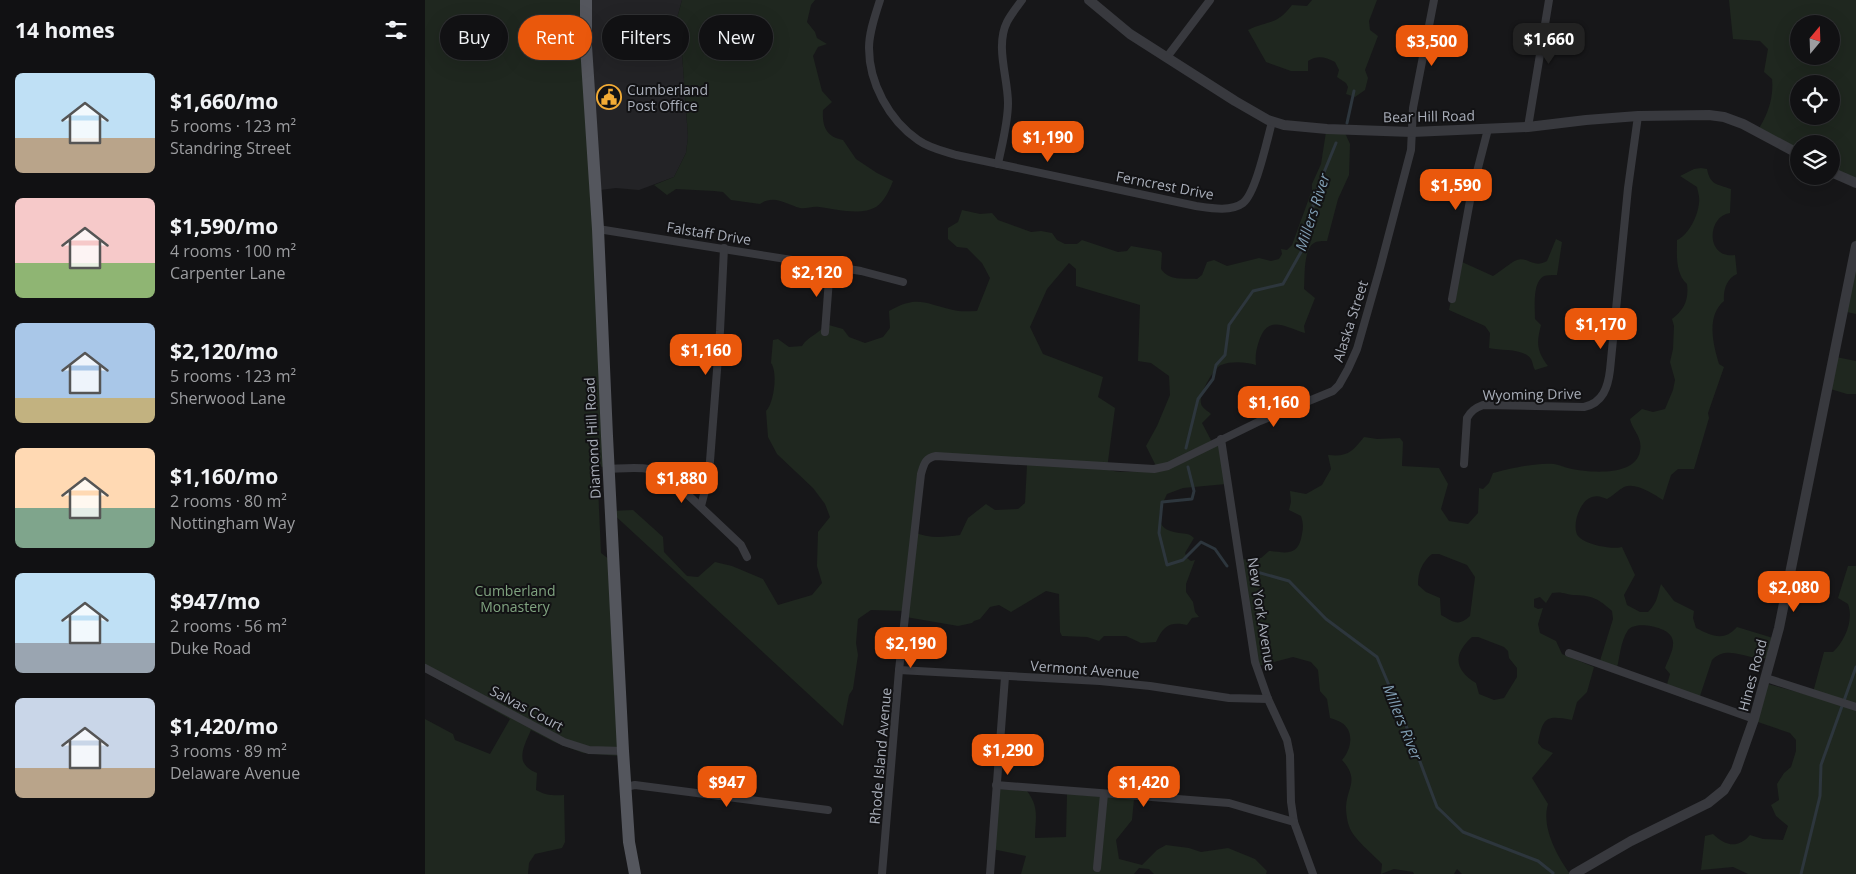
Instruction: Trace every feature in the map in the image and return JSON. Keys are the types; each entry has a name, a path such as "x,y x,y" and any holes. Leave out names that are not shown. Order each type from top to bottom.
{"main road":[{"name":"Diamond Hill Road","path":"586,0 587,60 598,229 625,787 629,842 635,874"}],"street":[{"name":"Ferncrest Drive","path":"880,0 873,21 870,40 870,65 875,85 890,112 908,133 931,147 956,155 1196,206 1226,208 1242,204 1247,198 1260,164 1272,122"},
{"path":"998,164 1008,108 1002,47 1003,35 1006,23 1022,0"},
{"name":"Bear Hill Road","path":"1089,0 1130,34 1235,101 1272,122 1293,127 1412,132 1528,127 1638,116 1699,114 1724,117 1761,132 1790,149"},
{"path":"1167,57 1210,0"},
{"name":"Alaska Street","path":"925,461 929,457 936,456 1154,469 1168,466 1221,439 1333,391 1339,385 1357,349 1411,150 1415,98 1434,0"},
{"path":"1528,127 1549,0"},
{"name":"Wyoming Drive","path":"1464,464 1467,418 1469,413 1475,408 1483,405 1584,407 1595,403 1604,392 1610,370 1638,116"},
{"path":"1452,299 1471,195 1487,129"},
{"path":"1840,176 1856,183"},
{"name":"Falstaff Drive","path":"598,229 861,271 903,282"},
{"name":"Hines Road","path":"1574,874 1611,852 1696,810 1717,797 1724,790 1736,770 1754,719 1779,628 1856,246"},
{"path":"701,506 708,479 710,461 724,248"},
{"path":"825,332 830,266"},
{"name":"New York Avenue","path":"1221,439 1243,574 1251,641 1260,678 1287,740 1290,755 1291,802 1294,822 1313,874"},
{"name":"Rhode Island Avenue","path":"882,874 899,670 921,474 925,461"},
{"path":"609,469 646,468 657,470 668,476 741,545 747,557"},
{"path":"1569,653 1754,719"},
{"name":"Salvas Court","path":"425,668 564,742 589,750 623,751"},
{"name":"Vermont Avenue","path":"899,670 1099,681 1229,698 1268,699"},
{"path":"990,874 1005,677"},
{"path":"1766,678 1856,708"},
{"path":"625,787 635,784 828,810"},
{"path":"996,785 1229,803 1294,822"},
{"path":"1097,868 1104,794"}],"shaded area":[{"path":"583,0 682,0 678,15 602,15 602,60 682,60 688,137 686,153 674,177 639,190 616,188 592,191 586,60 592,60 592,15 584,15"}],"green space":[{"name":"Cumberland Monastery","path":"425,0 583,0 584,15 518,15 518,60 586,60 605,468 597,465 601,553 610,560 619,756 583,753 554,742 531,730 523,749 523,760 525,765 537,773 536,790 549,795 564,795 565,842 562,848 535,854 529,863 528,874 425,874 425,719 453,734 455,740 490,754 510,719 425,672"},
{"path":"682,0 815,0 811,5 807,22 817,38 827,44 818,47 813,56 822,91 832,102 823,110 824,126 837,139 843,140 856,159 893,181 882,202 870,210 863,211 817,207 800,208 775,200 765,201 760,204 731,200 723,192 714,191 676,189 667,195 654,185 674,177 686,153 688,137 682,60 689,60 689,15 678,15"},
{"path":"1312,0 1377,0 1369,21 1370,30 1378,36 1365,70 1368,78 1365,90 1355,97 1346,94 1348,87 1346,83 1337,77 1339,70 1335,62 1318,57 1308,61 1308,71 1291,71 1266,62 1248,30 1277,20 1292,5 1307,6"},
{"path":"1729,0 1856,0 1856,186 1840,178 1840,135 1790,135 1790,151 1756,133 1766,114 1772,94 1772,79 1764,72 1768,49 1760,41 1733,39"},
{"path":"1326,132 1345,133 1350,144 1349,175 1338,199 1327,241 1318,241 1310,246 1306,257 1304,289 1315,298 1304,326 1305,333 1284,326 1272,325 1263,333 1258,344 1256,365 1239,362 1221,365 1206,384 1201,402 1203,407 1211,414 1202,423 1213,444 1219,443 1226,484 1183,488 1167,494 1161,507 1159,519 1164,528 1170,531 1189,534 1194,538 1185,553 1191,561 1195,560 1186,584 1186,592 1193,602 1195,612 1199,617 1192,618 1187,625 1172,624 1168,626 1161,632 1156,642 1141,643 1126,636 1104,636 1099,641 1087,637 1062,636 1060,632 1059,594 1046,591 1011,612 999,605 990,607 980,619 958,626 906,617 904,611 871,610 858,619 856,643 858,655 853,689 849,695 843,726 610,511 633,510 663,537 664,552 687,576 698,577 715,562 732,566 763,579 778,605 812,595 822,583 817,566 818,532 830,517 825,504 813,488 777,454 768,437 766,411 773,395 775,380 771,363 773,340 778,339 789,347 802,346 825,324 843,329 849,337 865,343 883,337 890,328 889,311 914,302 927,303 956,311 977,311 990,278 982,263 967,248 957,247 948,239 948,228 958,222 962,210 980,214 992,213 998,220 1031,232 1052,233 1057,240 1065,244 1077,244 1082,240 1118,252 1127,251 1131,246 1160,251 1162,253 1161,269 1164,273 1177,278 1197,279 1202,275 1207,262 1214,260 1227,266 1259,258 1271,261 1279,259 1282,254 1281,249 1287,250 1292,245 1312,190 1312,184 1321,164","holes":["1069,263 1076,269 1076,286 1140,305 1138,361 1151,363 1169,376 1170,395 1146,446 1157,468 1125,472 1107,469 1115,408 1098,397 1103,377 1043,354 1030,327 1047,289","940,458 1027,465 1025,503 1018,509 995,510 986,504 968,518 960,535 931,537 914,532 927,460"]},
{"path":"1694,169 1707,169 1712,181 1731,189 1730,213 1722,216 1717,221 1713,237 1718,251 1735,255 1737,274 1726,285 1724,301 1718,307 1713,322 1713,339 1717,356 1719,364 1724,367 1708,413 1709,418 1694,469 1678,469 1671,475 1663,500 1644,489 1634,486 1624,487 1607,499 1596,496 1588,499 1580,508 1576,520 1576,532 1580,538 1591,544 1611,548 1622,547 1635,575 1624,595 1627,605 1640,612 1648,612 1655,602 1661,584 1674,601 1694,611 1693,618 1696,628 1702,631 1723,636 1732,632 1737,627 1773,638 1768,658 1736,653 1726,653 1717,656 1712,660 1698,702 1694,702 1665,691 1670,674 1665,668 1673,645 1670,634 1651,626 1637,625 1632,627 1625,635 1616,672 1598,667 1613,619 1612,611 1599,601 1582,595 1552,593 1546,603 1540,597 1534,599 1534,607 1538,609 1543,608 1538,624 1540,633 1556,641 1562,654 1594,667 1587,692 1577,702 1572,720 1551,718 1544,723 1538,743 1542,748 1553,753 1532,778 1548,804 1546,813 1551,841 1570,874 1462,874 1457,869 1454,874 1414,874 1413,872 1394,869 1381,874 1382,864 1355,836 1348,822 1346,807 1351,778 1342,760 1348,751 1349,731 1342,723 1330,718 1327,699 1320,691 1318,670 1311,662 1293,657 1258,666 1238,560 1261,558 1269,551 1289,552 1296,549 1301,539 1303,525 1301,516 1289,510 1291,502 1290,491 1306,494 1322,485 1331,469 1328,455 1340,455 1349,452 1364,437 1377,439 1400,438 1403,442 1402,466 1439,468 1448,484 1441,509 1449,521 1468,524 1478,513 1479,488 1483,489 1489,483 1493,473 1540,464 1554,464 1570,469 1601,472 1622,469 1631,465 1637,459 1641,446 1630,419 1642,409 1653,412 1665,409 1673,390 1675,380 1670,362 1673,349 1674,326 1672,319 1685,304 1687,295 1687,284 1680,275 1677,258 1677,240 1685,234 1692,224 1697,213 1699,201 1697,187 1680,176","holes":["1432,554 1439,554 1467,565 1475,577 1470,616 1462,621 1456,622 1441,615 1440,598 1426,592 1418,585 1421,568","1472,637 1478,637 1504,647 1508,651 1509,658 1517,668 1517,677 1504,698 1494,700 1479,694 1476,683 1460,667 1459,656 1461,650"]},
{"path":"1856,238 1856,314 1842,311"},
{"path":"1556,239 1562,242 1557,275 1544,276 1540,279 1535,296 1535,319 1541,325 1538,337 1539,347 1548,366 1535,370 1528,355 1512,350 1489,348 1490,333 1485,326 1449,310 1457,268 1462,262 1493,276 1517,260 1521,259 1538,264 1547,261"},
{"path":"1831,356 1856,361 1856,394 1847,394 1827,388"},
{"path":"1848,566 1856,566 1856,874 1748,874 1733,867 1701,870 1705,836 1713,834 1722,841 1731,844 1741,842 1750,835 1763,839 1783,840 1788,826 1776,816 1771,805 1779,800 1777,784 1784,773 1791,767 1796,751 1796,740 1790,733 1752,720 1764,683 1812,696 1824,652 1833,652 1845,636 1849,623 1850,610 1848,604 1838,598"},
{"path":"997,789 1027,791 1035,808 1035,838 1066,837 1067,794 1134,799 1132,820 1116,840 1119,859 1142,865 1157,850 1166,845 1189,848 1201,852 1228,848 1255,859 1267,871 1266,874 1154,874 1149,869 1139,868 1134,874 1021,874 1026,856 992,849"}],"waterway":[{"name":"Millers River","path":"1347,123 1354,91"},
{"name":"Millers River","path":"1186,448 1198,399 1213,379 1216,365 1225,355 1229,325 1253,291 1283,284 1301,252 1318,187 1336,143"},
{"name":"Millers River","path":"1188,467 1194,491 1192,499 1162,502 1159,533 1167,565 1183,560 1201,542 1215,549 1227,566"},
{"name":"Millers River","path":"1250,570 1289,581 1326,619 1377,657 1410,735 1437,807 1463,832 1538,861 1553,873"},
{"path":"1801,874 1820,796 1821,765 1856,667"}],"place":[{"name":"Cumberland Post Office","path":"609,97"}]}
